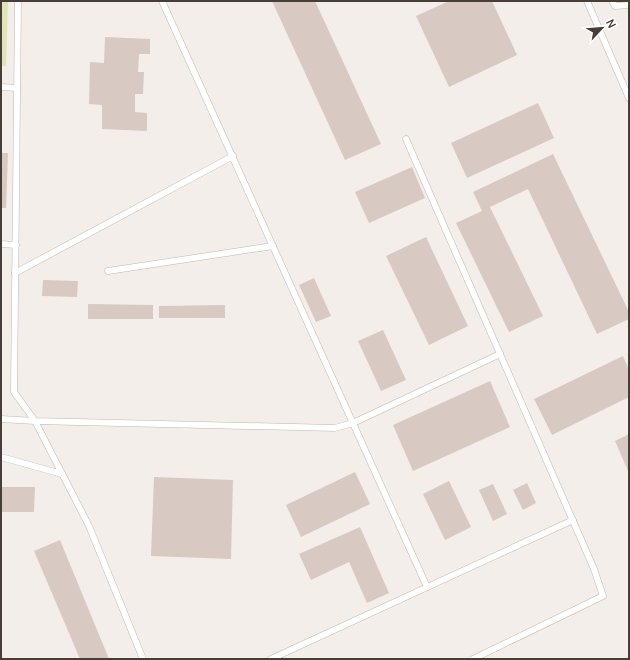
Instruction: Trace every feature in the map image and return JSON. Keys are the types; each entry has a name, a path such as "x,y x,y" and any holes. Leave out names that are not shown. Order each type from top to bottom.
{"lane":[{"path":"18,1 14,392 35,421 89,526 142,659"},
{"path":"162,1 427,587"},
{"path":"587,1 629,98"},
{"path":"612,1 615,6 629,5"},
{"path":"1,87 17,88"},
{"path":"406,139 573,520 594,569 603,596 473,659"},
{"path":"15,273 233,156"},
{"path":"1,244 16,245"},
{"path":"108,271 273,246"},
{"path":"1,419 335,428 353,423 500,354"},
{"path":"1,457 62,474"},
{"path":"271,659 573,520"}],"green space":[{"path":"1,1 8,1 6,66 1,66"}],"building":[{"path":"272,1 315,1 381,144 345,160"},
{"path":"449,1 492,1 517,55 449,87 416,16"},
{"path":"105,37 150,39 150,54 139,54 138,72 144,72 143,94 135,94 135,112 147,113 147,131 102,129 102,105 89,104 90,62 104,63"},
{"path":"538,103 554,138 467,178 451,143"},
{"path":"1,153 8,153 6,208 1,208"},
{"path":"553,154 629,312 629,319 597,334 528,189 490,207 543,316 509,332 456,223 482,211 473,192"},
{"path":"412,167 425,198 369,223 355,192"},
{"path":"426,237 468,326 429,345 386,256"},
{"path":"314,278 331,316 316,322 299,285"},
{"path":"43,280 78,281 77,297 42,296"},
{"path":"88,304 153,305 153,319 88,319"},
{"path":"225,305 225,318 159,318 159,306"},
{"path":"383,330 406,380 381,391 358,341"},
{"path":"623,356 629,370 629,397 552,435 534,399"},
{"path":"490,381 510,427 413,471 393,425"},
{"path":"629,434 629,473 615,441"},
{"path":"355,472 370,504 301,537 286,505"},
{"path":"154,477 233,480 231,559 151,556"},
{"path":"449,481 471,527 445,540 423,494"},
{"path":"527,483 536,503 523,510 513,490"},
{"path":"493,484 507,514 493,521 479,490"},
{"path":"1,487 35,487 34,512 1,512"},
{"path":"360,527 389,593 367,603 349,562 311,580 299,554"},
{"path":"60,540 109,659 80,659 34,551"}]}
